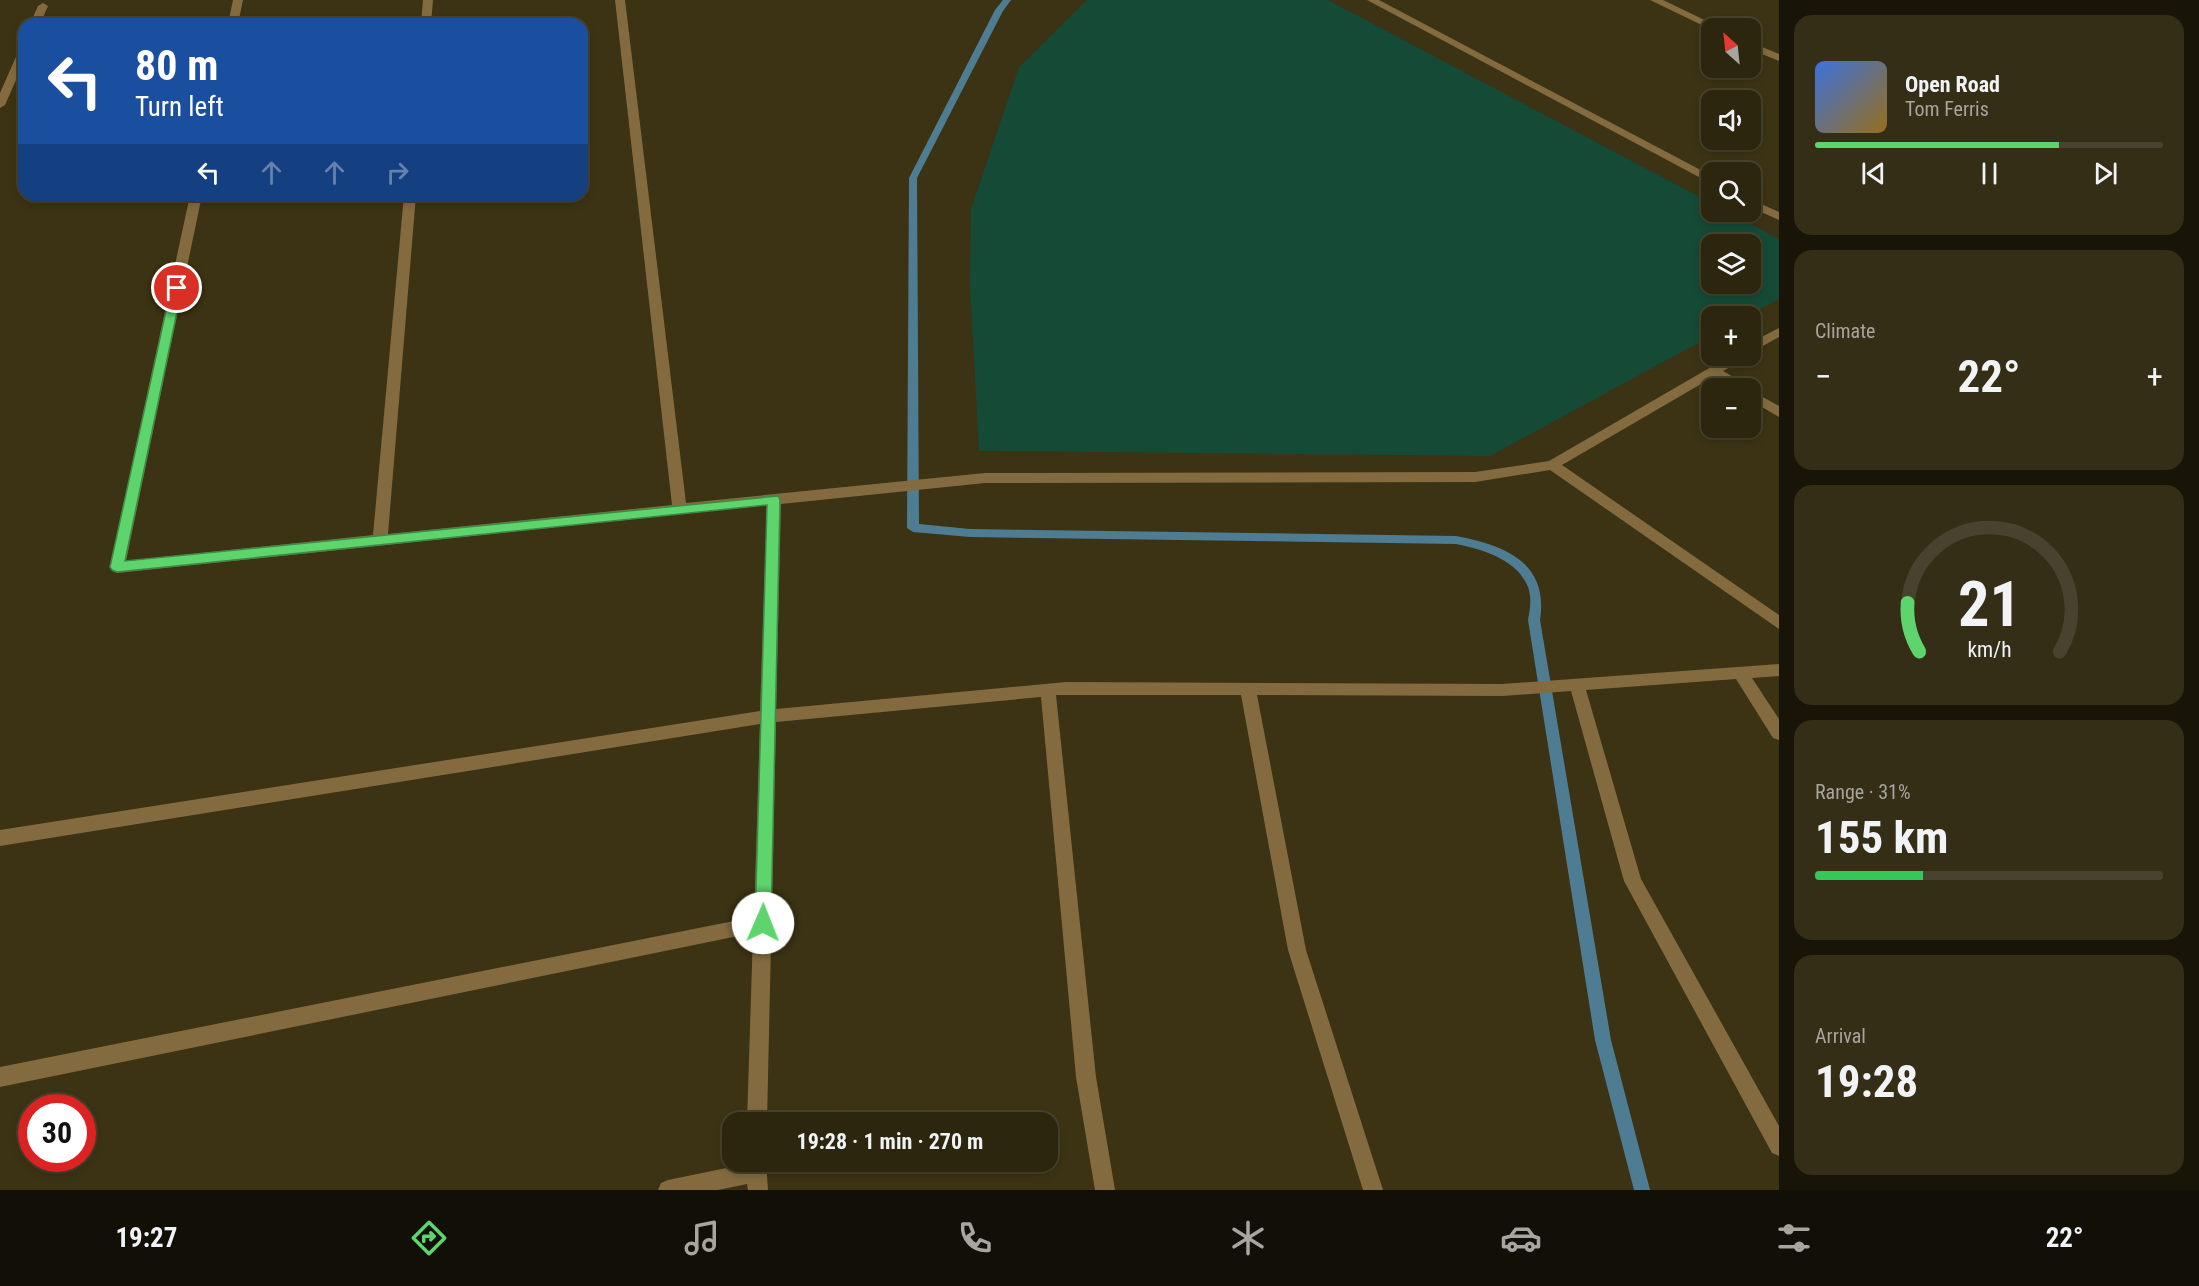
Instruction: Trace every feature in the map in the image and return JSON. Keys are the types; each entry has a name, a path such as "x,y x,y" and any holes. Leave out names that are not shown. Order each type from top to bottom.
{"street":[{"path":"234,18 238,0"},
{"path":"426,18 428,0"},
{"path":"620,0 680,509"},
{"path":"1372,0 1701,175"},
{"path":"1655,0 1701,21"},
{"path":"38,18 43,6"},
{"path":"1761,50 1779,58"},
{"path":"0,105 18,64"},
{"path":"195,201 117,567 985,478 1476,477 1552,465 1722,366"},
{"path":"380,540 409,201"},
{"path":"1761,208 1779,217"},
{"path":"1761,343 1779,332"},
{"path":"1713,371 1725,378"},
{"path":"1761,401 1779,412"},
{"path":"1552,465 1779,623"},
{"path":"757,1112 774,500"},
{"path":"0,838 768,716 1066,688 1502,690 1779,670"},
{"path":"1740,673 1779,733"},
{"path":"1577,685 1633,881 1779,1146"},
{"path":"1248,689 1297,950 1373,1190"},
{"path":"1048,690 1086,1077 1106,1190"},
{"path":"0,1077 763,923"},
{"path":"668,1190 756,1174"}],"green space":[{"path":"1087,0 1328,0 1701,198 1701,222 1747,222 1779,239 1779,299 1761,309 1761,306 1701,306 1701,341 1490,456 979,451 970,287 971,209 1019,67"}],"waterway":[{"path":"1007,0 999,10 913,178 913,528 970,533 1456,540 1488,548 1516,564 1527,574 1534,587 1537,602 1534,620 1603,1040 1642,1190"}],"route":[{"path":"177,288 117,567 774,500 763,923"}]}
